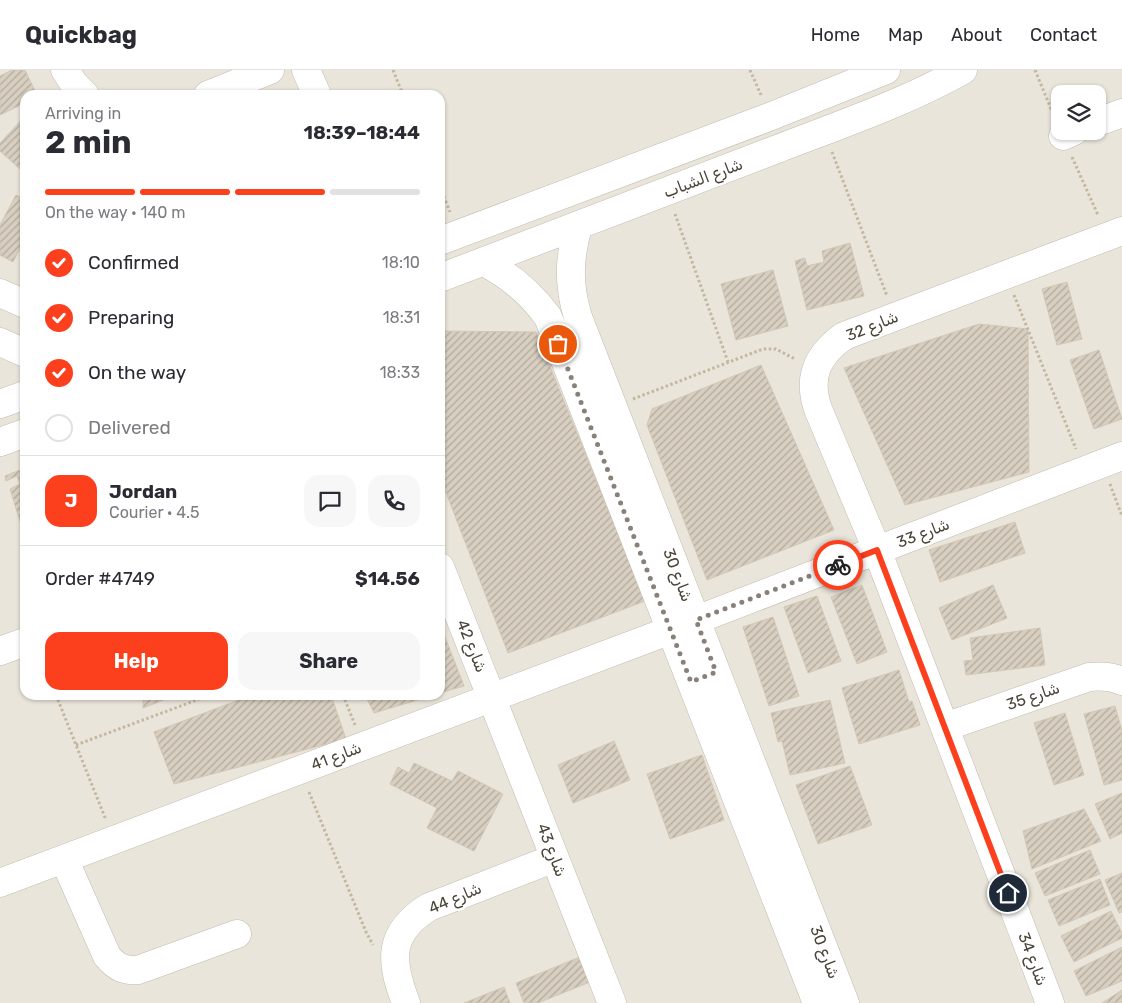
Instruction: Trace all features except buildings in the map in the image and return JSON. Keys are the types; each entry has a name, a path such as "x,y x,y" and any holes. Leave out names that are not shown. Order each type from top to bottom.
{"street":[{"path":"65,70 80,90"},
{"path":"220,90 270,70"},
{"path":"306,70 315,90"},
{"name":"شارع الشباب","path":"445,239 655,160 839,79 886,70"},
{"name":"شارع الشباب","path":"445,276 824,131 938,84 963,70"},
{"path":"1106,119 1122,113"},
{"path":"655,160 667,192"},
{"name":"شارع 30","path":"578,226 572,246 570,266 570,283 578,317 613,407 684,625 691,682 817,1003"},
{"name":"شارع 32","path":"877,550 814,396 813,383 822,356 844,336 1114,234"},
{"name":"شارع 30","path":"484,262 513,279 538,302 548,317 564,357 684,625 716,672 845,1003"},
{"path":"0,293 20,302"},
{"path":"0,342 20,351"},
{"path":"564,357 590,348"},
{"path":"0,404 20,396"},
{"path":"0,442 20,435"},
{"name":"شارع 33","path":"684,625 1103,464"},
{"name":"شارع 34","path":"877,550 1050,1003"},
{"name":"شارع 42","path":"445,578 493,697"},
{"name":"شارع 41","path":"0,883 684,625"},
{"path":"0,651 20,644"},
{"path":"691,682 716,672"},
{"name":"شارع 35","path":"945,727 1089,677 1102,676 1122,681"},
{"name":"شارع 43","path":"493,697 612,1003"},
{"name":"شارع 44","path":"406,1003 398,980 395,952 399,938 406,925 416,915 428,907 555,858"},
{"path":"64,859 107,956 120,968 138,970 236,934"}],"path":[{"path":"393,70 401,90"},
{"path":"1035,70 1051,103"},
{"path":"824,131 894,317"},
{"path":"1069,140 1114,234"},
{"path":"667,192 728,362"},
{"path":"1006,275 1103,464 1122,516"},
{"path":"613,407 763,349 776,349 816,370"},
{"path":"58,700 114,840"},
{"path":"76,745 197,700"},
{"path":"345,700 363,746"},
{"path":"300,770 366,932 373,946 395,966"}],"shaded area":[{"path":"0,70 1122,70 1122,1003 0,1003"}],"way so far":[{"path":"558,344 691,682 716,672 696,620 838,565"}],"route":[{"path":"838,565 877,550 1008,893"}]}
